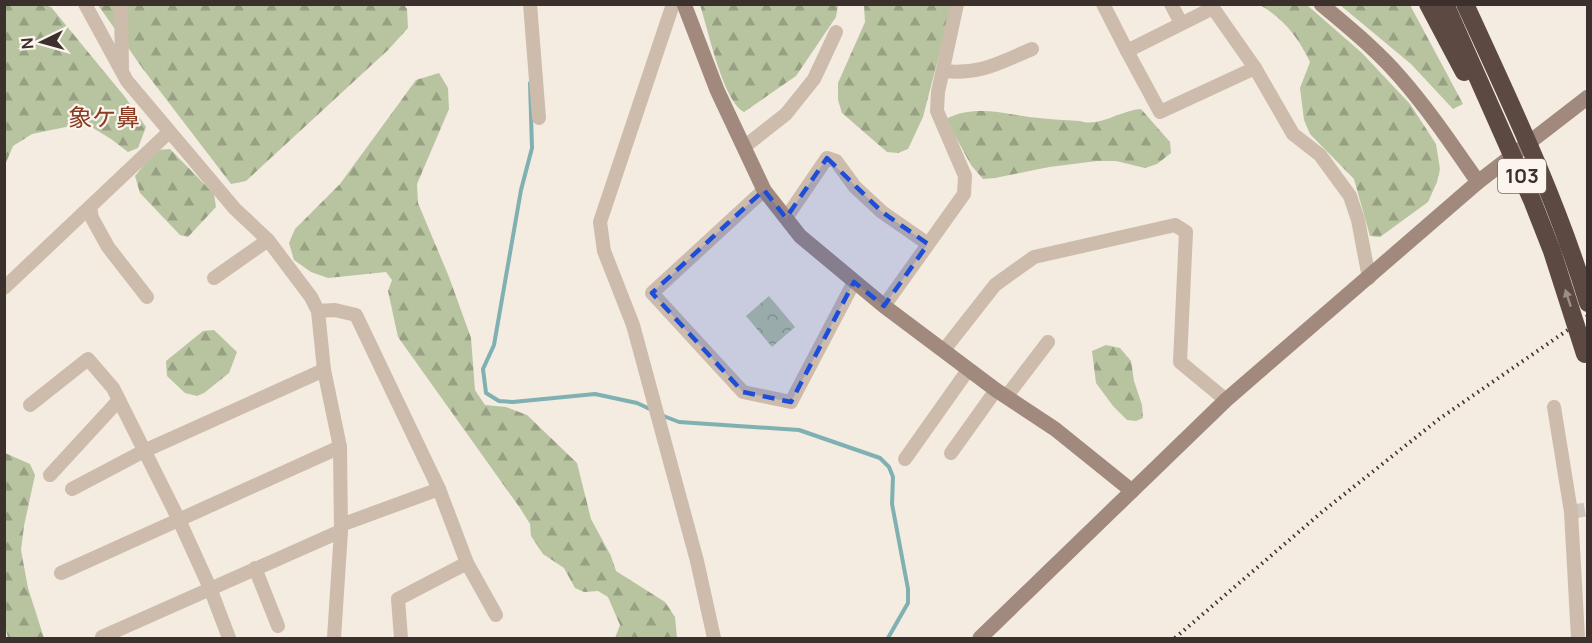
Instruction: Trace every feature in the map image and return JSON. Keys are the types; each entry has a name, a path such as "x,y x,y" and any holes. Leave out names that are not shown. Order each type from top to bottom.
{"highway":[{"path":"1428,4 1532,200"},
{"name":"103","path":"1445,4 1532,200 1552,251 1585,354"},
{"name":"103","path":"1465,4 1527,142 1569,245 1587,303"},
{"path":"1477,4 1552,190 1569,245"}],"street":[{"path":"86,4 122,72 235,210 268,240 311,297 318,311 324,370 340,447 341,528 334,639"},
{"path":"120,4 122,72"},
{"path":"530,4 539,118"},
{"path":"673,4 600,222 604,251 633,325 655,404 697,561 714,639"},
{"path":"684,4 717,90 764,189 800,236 884,306 1001,394 1055,429 1132,491"},
{"path":"884,306 963,194 965,177 937,111 957,4"},
{"path":"1103,4 1160,111 1255,68"},
{"path":"1171,4 1181,23"},
{"path":"1321,4 1400,76 1439,125 1478,182"},
{"path":"1127,51 1213,8 1255,68 1293,134 1320,155 1350,196 1358,220 1369,278"},
{"path":"744,147 786,114 814,79 836,32"},
{"path":"943,72 963,73 985,69 1032,49"},
{"path":"980,639 1226,400 1478,182 1587,97"},
{"path":"4,288 169,132"},
{"path":"786,218 827,158 836,161 855,187 882,212 928,244"},
{"path":"764,189 652,292 743,392 791,402 854,282"},
{"path":"90,207 92,218 108,247 147,297"},
{"path":"944,350 995,285 1034,257 1175,225 1186,232 1180,362 1226,400"},
{"path":"214,278 268,240"},
{"path":"318,311 335,310 356,315 439,489 467,563 496,615"},
{"path":"951,453 1047,342"},
{"path":"30,405 88,359 113,388 179,520 210,588 228,639"},
{"path":"72,489 144,452 324,370"},
{"path":"905,459 968,370"},
{"path":"50,475 119,400"},
{"path":"1554,407 1571,512 1578,639"},
{"path":"61,573 340,447"},
{"path":"102,637 341,528 439,489"},
{"path":"401,639 398,599 467,563"},
{"path":"255,568 278,626"}],"highlighted area":[{"path":"827,158 882,212 928,244 884,306 854,282 791,402 743,392 652,293 764,190 786,218"}],"green space":[{"path":"5,4 51,7 125,97 146,127 138,148 128,152 85,123 32,134 13,146 5,165"},
{"path":"700,4 838,5 836,17 796,76 744,112 736,105 723,80"},
{"path":"98,5 404,5 407,9 408,28 388,50 246,181 231,184 143,69"},
{"path":"864,5 952,5 923,117 908,149 898,153 887,152 842,113 838,100 838,83 865,22"},
{"path":"1260,5 1307,5 1362,53 1410,104 1436,144 1440,169 1428,202 1380,237 1370,236 1354,179 1310,134 1304,120 1300,88 1310,62 1295,37 1283,23"},
{"path":"1340,5 1410,5 1463,104 1453,109 1411,64"},
{"path":"439,73 448,88 449,109 417,184 418,203 449,277 471,338 475,390 485,405 506,407 527,415 577,463 591,519 611,556 616,571 665,602 675,617 677,638 615,638 620,625 608,597 598,591 584,592 575,588 564,568 543,554 531,536 530,524 520,508 398,337 388,291 392,280 386,272 328,278 311,272 294,260 289,243 295,229 340,184 416,80"},
{"path":"1141,109 1170,142 1171,153 1157,164 1145,168 1116,161 1097,161 983,179 971,165 946,119 966,112 987,111 1087,123 1102,121"},
{"path":"170,149 214,194 216,207 188,237 180,235 140,193 135,176 156,150"},
{"path":"769,296 795,327 772,347 746,316"},
{"path":"214,330 237,352 229,373 204,393 197,396 185,393 167,376 166,361 203,331"},
{"path":"1106,345 1120,348 1131,361 1143,418 1136,421 1127,420 1096,383 1092,351"},
{"path":"5,453 30,464 35,475 21,550 28,588 44,638 8,638 5,626"}],"waterway":[{"path":"530,83 532,148 521,190 494,345 483,369 486,393 499,401 513,402 595,394 637,403 652,410"},
{"path":"661,415 679,422 799,430 880,458 889,467 893,477 892,504 908,589 908,603 888,638"}],"tunnel":[{"path":"1571,512 1588,509"}],"railway":[{"path":"1175,638 1322,512 1439,419 1588,316"}],"district":[{"name":"象ケ鼻","path":"104,118"}]}
